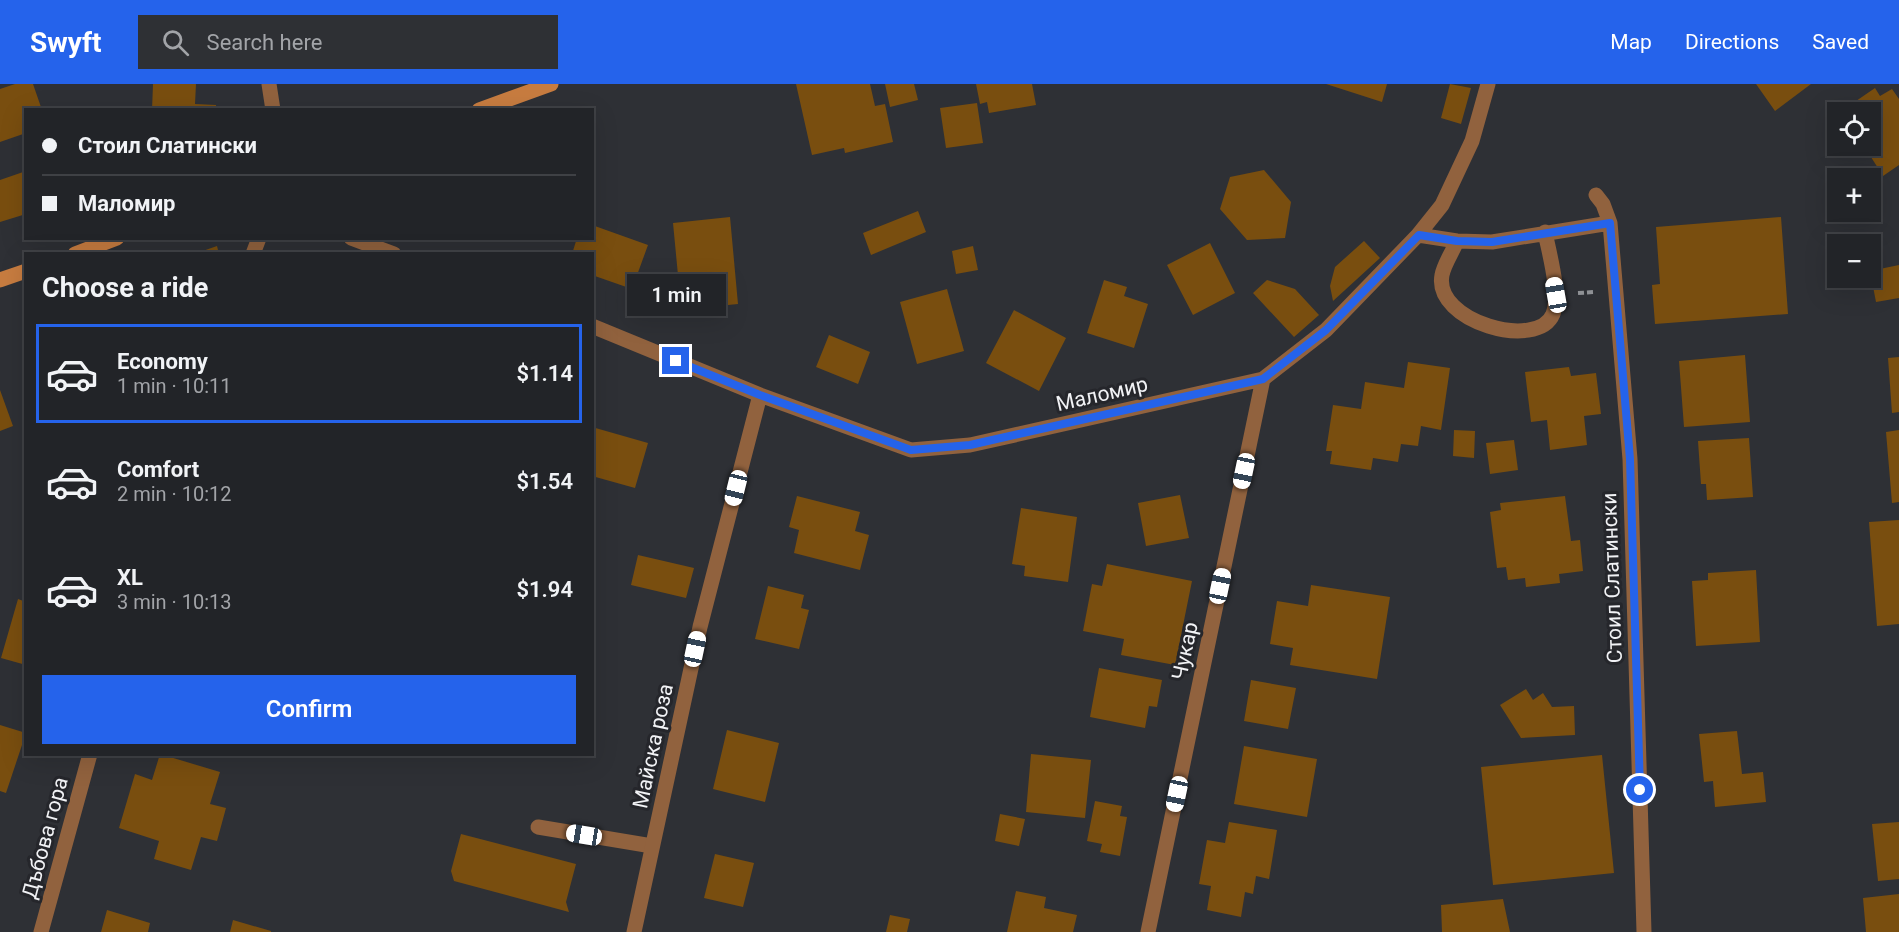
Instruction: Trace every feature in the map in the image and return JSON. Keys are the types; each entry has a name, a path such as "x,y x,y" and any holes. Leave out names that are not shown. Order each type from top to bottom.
{"main road":[{"path":"485,108 551,84"},
{"path":"80,252 112,240"},
{"path":"0,280 24,272"}],"street":[{"path":"269,84 273,108"},
{"name":"Маломир","path":"594,327 760,395 911,450 970,445 1263,379 1326,330 1419,235 1442,205 1472,141 1488,84"},
{"name":"Стоил Слатински","path":"1596,195 1603,204 1610,223 1630,459 1644,932"},
{"path":"1419,235 1457,241 1492,242 1610,223"},
{"path":"1457,241 1442,276 1446,297 1472,321 1505,330 1530,329 1546,324 1553,314 1556,295 1545,232"},
{"path":"356,240 389,252"},
{"name":"Чукар","path":"1148,932 1263,379"},
{"name":"Майска роза","path":"634,932 700,627 760,395"},
{"name":"Дъбова гора","path":"41,932 89,756"},
{"path":"538,827 652,846"}],"path":[{"path":"1556,295 1617,291"}],"building":[{"path":"15,84 33,84 41,108 24,108 24,134 0,142 0,89"},
{"path":"153,84 196,84 195,104 216,105 216,108 152,108"},
{"path":"796,84 870,84 875,106 885,104 893,142 845,153 844,148 812,155"},
{"path":"885,84 914,84 918,100 890,107"},
{"path":"976,84 1032,84 1036,105 989,113 987,102 980,104"},
{"path":"1326,84 1387,84 1382,102"},
{"path":"1450,84 1471,88 1461,124 1441,118"},
{"path":"1756,84 1811,84 1775,111"},
{"path":"1875,88 1880,96 1892,89 1899,99 1899,165 1883,176 1881,168 1878,168 1870,156 1881,156 1881,102 1855,102"},
{"path":"977,103 983,143 946,148 940,108"},
{"path":"1264,170 1291,202 1285,238 1247,240 1220,209 1230,177"},
{"path":"24,172 24,215 0,222 0,180"},
{"path":"918,211 926,232 871,255 863,233"},
{"path":"730,217 738,304 718,306 719,313 682,317 673,223"},
{"path":"1781,217 1788,314 1655,324 1652,285 1660,284 1656,227"},
{"path":"594,226 648,245 632,289 594,276 594,252 573,252 576,240 594,240"},
{"path":"1364,241 1380,258 1333,301 1330,286 1335,267"},
{"path":"1210,243 1235,293 1193,315 1167,265"},
{"path":"217,246 218,252 200,252"},
{"path":"973,246 978,270 956,274 952,251"},
{"path":"1899,265 1899,298 1876,302 1873,288 1881,288 1881,269"},
{"path":"1104,280 1127,287 1124,296 1148,304 1134,348 1087,333"},
{"path":"1267,280 1295,289 1319,315 1294,337 1253,293"},
{"path":"947,289 964,351 917,364 900,302"},
{"path":"1014,310 1066,338 1039,391 986,363"},
{"path":"829,335 870,352 858,384 816,367"},
{"path":"1745,355 1750,422 1684,427 1679,361"},
{"path":"1899,357 1899,412 1892,413 1888,358"},
{"path":"1408,362 1450,368 1441,430 1421,426 1418,446 1401,444 1398,462 1373,458 1371,470 1330,464 1332,451 1326,451 1333,405 1361,409 1365,382 1404,388"},
{"path":"1569,367 1571,376 1596,373 1601,414 1584,416 1587,445 1550,450 1547,420 1531,422 1525,372"},
{"path":"0,390 13,426 0,431"},
{"path":"594,428 648,443 635,488 594,477"},
{"path":"1454,430 1475,431 1474,458 1453,456"},
{"path":"1899,430 1899,502 1892,503 1886,432"},
{"path":"1749,438 1753,497 1707,500 1706,484 1701,484 1698,441"},
{"path":"1514,440 1518,470 1490,474 1486,443"},
{"path":"1180,495 1189,538 1146,546 1138,503"},
{"path":"797,496 860,512 855,531 869,535 860,570 794,553 799,530 789,527"},
{"path":"1565,496 1571,541 1580,540 1583,571 1559,574 1560,583 1526,587 1525,578 1508,580 1506,567 1497,568 1490,512 1501,510 1500,503"},
{"path":"1021,508 1077,517 1068,582 1024,576 1025,566 1012,564"},
{"path":"1899,520 1899,624 1877,626 1869,522"},
{"path":"638,555 694,568 686,598 631,585"},
{"path":"1107,564 1192,581 1175,665 1121,655 1124,639 1083,631 1092,584 1102,586"},
{"path":"1756,570 1760,642 1696,646 1692,581 1708,580 1708,573"},
{"path":"1311,585 1390,597 1377,679 1290,665 1293,648 1270,644 1277,601 1308,606"},
{"path":"768,586 804,595 801,608 809,610 799,649 755,639"},
{"path":"18,599 24,601 24,664 1,658"},
{"path":"1099,668 1162,680 1157,707 1149,706 1145,728 1090,717"},
{"path":"1251,680 1296,688 1288,729 1244,721"},
{"path":"1526,689 1533,700 1543,693 1552,707 1574,706 1575,735 1521,738 1500,705"},
{"path":"0,725 24,732 24,739 6,793 0,791"},
{"path":"727,730 779,743 765,802 713,789"},
{"path":"1737,731 1742,774 1763,772 1766,802 1715,807 1713,781 1704,782 1699,734"},
{"path":"1244,746 1317,759 1307,817 1234,804"},
{"path":"1031,754 1091,760 1085,818 1026,812"},
{"path":"1602,755 1614,873 1493,885 1481,767"},
{"path":"159,756 167,756 220,772 210,804 226,808 217,841 201,837 191,870 154,859 159,841 119,828 135,774 152,780"},
{"path":"1095,801 1122,806 1120,816 1127,817 1120,856 1100,852 1102,844 1087,841"},
{"path":"1000,814 1025,819 1019,846 995,841"},
{"path":"1229,822 1277,830 1269,879 1256,876 1253,894 1245,892 1241,917 1207,910 1211,886 1199,884 1207,840 1225,843"},
{"path":"1899,822 1899,879 1878,881 1872,824"},
{"path":"461,834 576,864 566,902 569,912 454,881 451,871"},
{"path":"715,854 754,863 743,907 704,898"},
{"path":"1016,891 1046,897 1044,908 1077,915 1073,932 1007,932"},
{"path":"1899,894 1899,932 1866,932 1863,898"},
{"path":"1503,899 1510,932 1442,932 1441,905"},
{"path":"107,910 150,923 148,932 101,932"},
{"path":"890,915 910,919 907,932 886,932"},
{"path":"233,920 271,931 271,932 230,932"}],"route":[{"path":"676,361 760,395 911,450 970,445 1263,379 1326,330 1419,235 1457,241 1492,242 1586,225 1610,223 1630,459 1640,790"}]}
